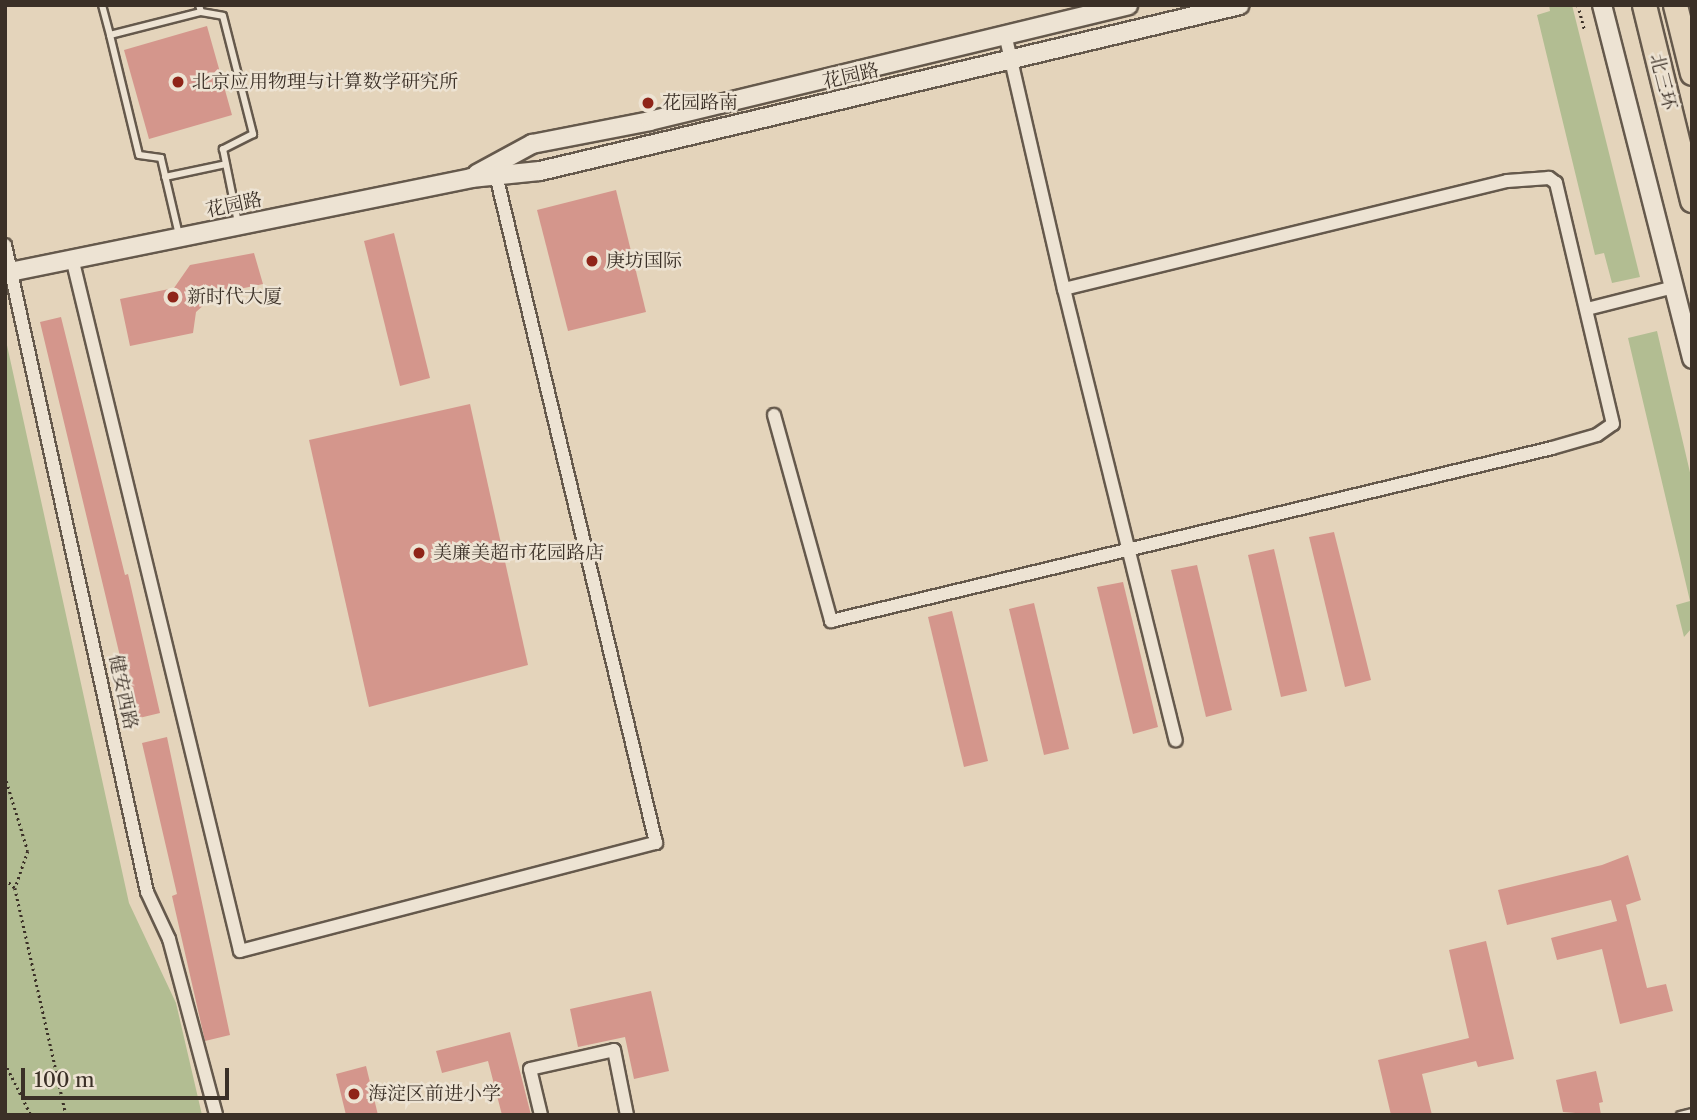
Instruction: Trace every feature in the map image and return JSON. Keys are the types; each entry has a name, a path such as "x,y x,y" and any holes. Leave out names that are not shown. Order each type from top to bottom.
{"highway":[{"name":"北三环","path":"1644,5 1692,200"},
{"name":"北三环","path":"1675,5 1692,73"}],"street":[{"name":"花园路","path":"471,178 532,144 650,121 1128,5"},
{"path":"1139,5 1145,28"},
{"name":"花园路","path":"8,273 471,178 540,171 1240,5"},
{"path":"1602,5 1692,359"},
{"path":"1005,34 1064,289 1176,740"},
{"path":"72,258 240,951 656,843 496,175"},
{"path":"774,415 831,621 1552,449 1608,430 1613,419 1556,183 1549,178 1507,181 1064,289"},
{"name":"健安西路","path":"5,245 8,273 147,891 169,939 216,1115"},
{"path":"1587,309 1674,287"},
{"path":"541,1115 530,1069 614,1050 627,1115"}],"lane":[{"path":"102,5 139,155 161,158 179,237"},
{"path":"110,35 200,9 223,16 253,134 223,149 238,225"},
{"path":"165,177 226,164"},
{"path":"1680,1115 1692,1112"}],"path":[{"path":"1578,5 1585,31"},
{"path":"5,776 27,851 15,888 66,1115"},
{"path":"5,879 15,888"},
{"path":"5,1063 31,1115"}],"green space":[{"path":"1549,5 1572,5 1640,277 1612,283 1604,253 1595,255 1537,15 1550,11"},
{"path":"1657,331 1692,481 1692,628 1684,637 1676,605 1690,601 1628,338"},
{"path":"5,336 129,903 176,1003 202,1115 5,1115"}],"building":[{"name":"北京应用物理与计算数学研究所","path":"207,26 232,115 149,139 124,50"},
{"name":"庚坊国际","path":"616,190 646,312 568,331 537,210"},
{"path":"394,233 430,378 400,386 364,241"},
{"name":"新时代大厦","path":"254,253 263,284 216,294 196,312 193,333 130,346 120,299 174,288 190,265"},
{"path":"61,317 125,575 128,574 160,713 135,719 40,322"},
{"name":"美廉美超市花园路店","path":"470,404 528,665 369,707 309,440"},
{"path":"1334,532 1371,680 1345,687 1309,537"},
{"path":"1274,549 1307,691 1281,697 1248,555"},
{"path":"1197,565 1232,710 1206,717 1171,570"},
{"path":"1123,582 1158,727 1133,734 1097,587"},
{"path":"1034,603 1069,749 1044,755 1009,609"},
{"path":"952,611 988,761 964,767 928,617"},
{"path":"167,737 230,1035 205,1041 172,896 177,894 142,743"},
{"path":"1628,855 1641,900 1626,905 1647,988 1666,984 1673,1011 1620,1024 1602,949 1557,960 1551,938 1617,921 1611,900 1507,925 1498,890 1602,865"},
{"path":"1486,941 1514,1059 1478,1067 1476,1061 1422,1074 1432,1115 1391,1115 1378,1060 1469,1038 1449,950"},
{"path":"651,991 669,1071 634,1079 625,1037 578,1047 570,1009"},
{"path":"510,1032 531,1115 502,1115 488,1061 442,1073 436,1051"},
{"path":"366,1066 378,1115 346,1115 336,1074"},
{"path":"1596,1071 1603,1102 1599,1103 1601,1115 1563,1112 1556,1080"}],"place":[{"name":"北京应用物理与计算数学研究所","path":"178,82"},
{"name":"花园路南","path":"648,103"},
{"name":"庚坊国际","path":"592,261"},
{"name":"新时代大厦","path":"173,297"},
{"name":"美廉美超市花园路店","path":"419,553"},
{"name":"海淀区前进小学","path":"354,1094"}]}
